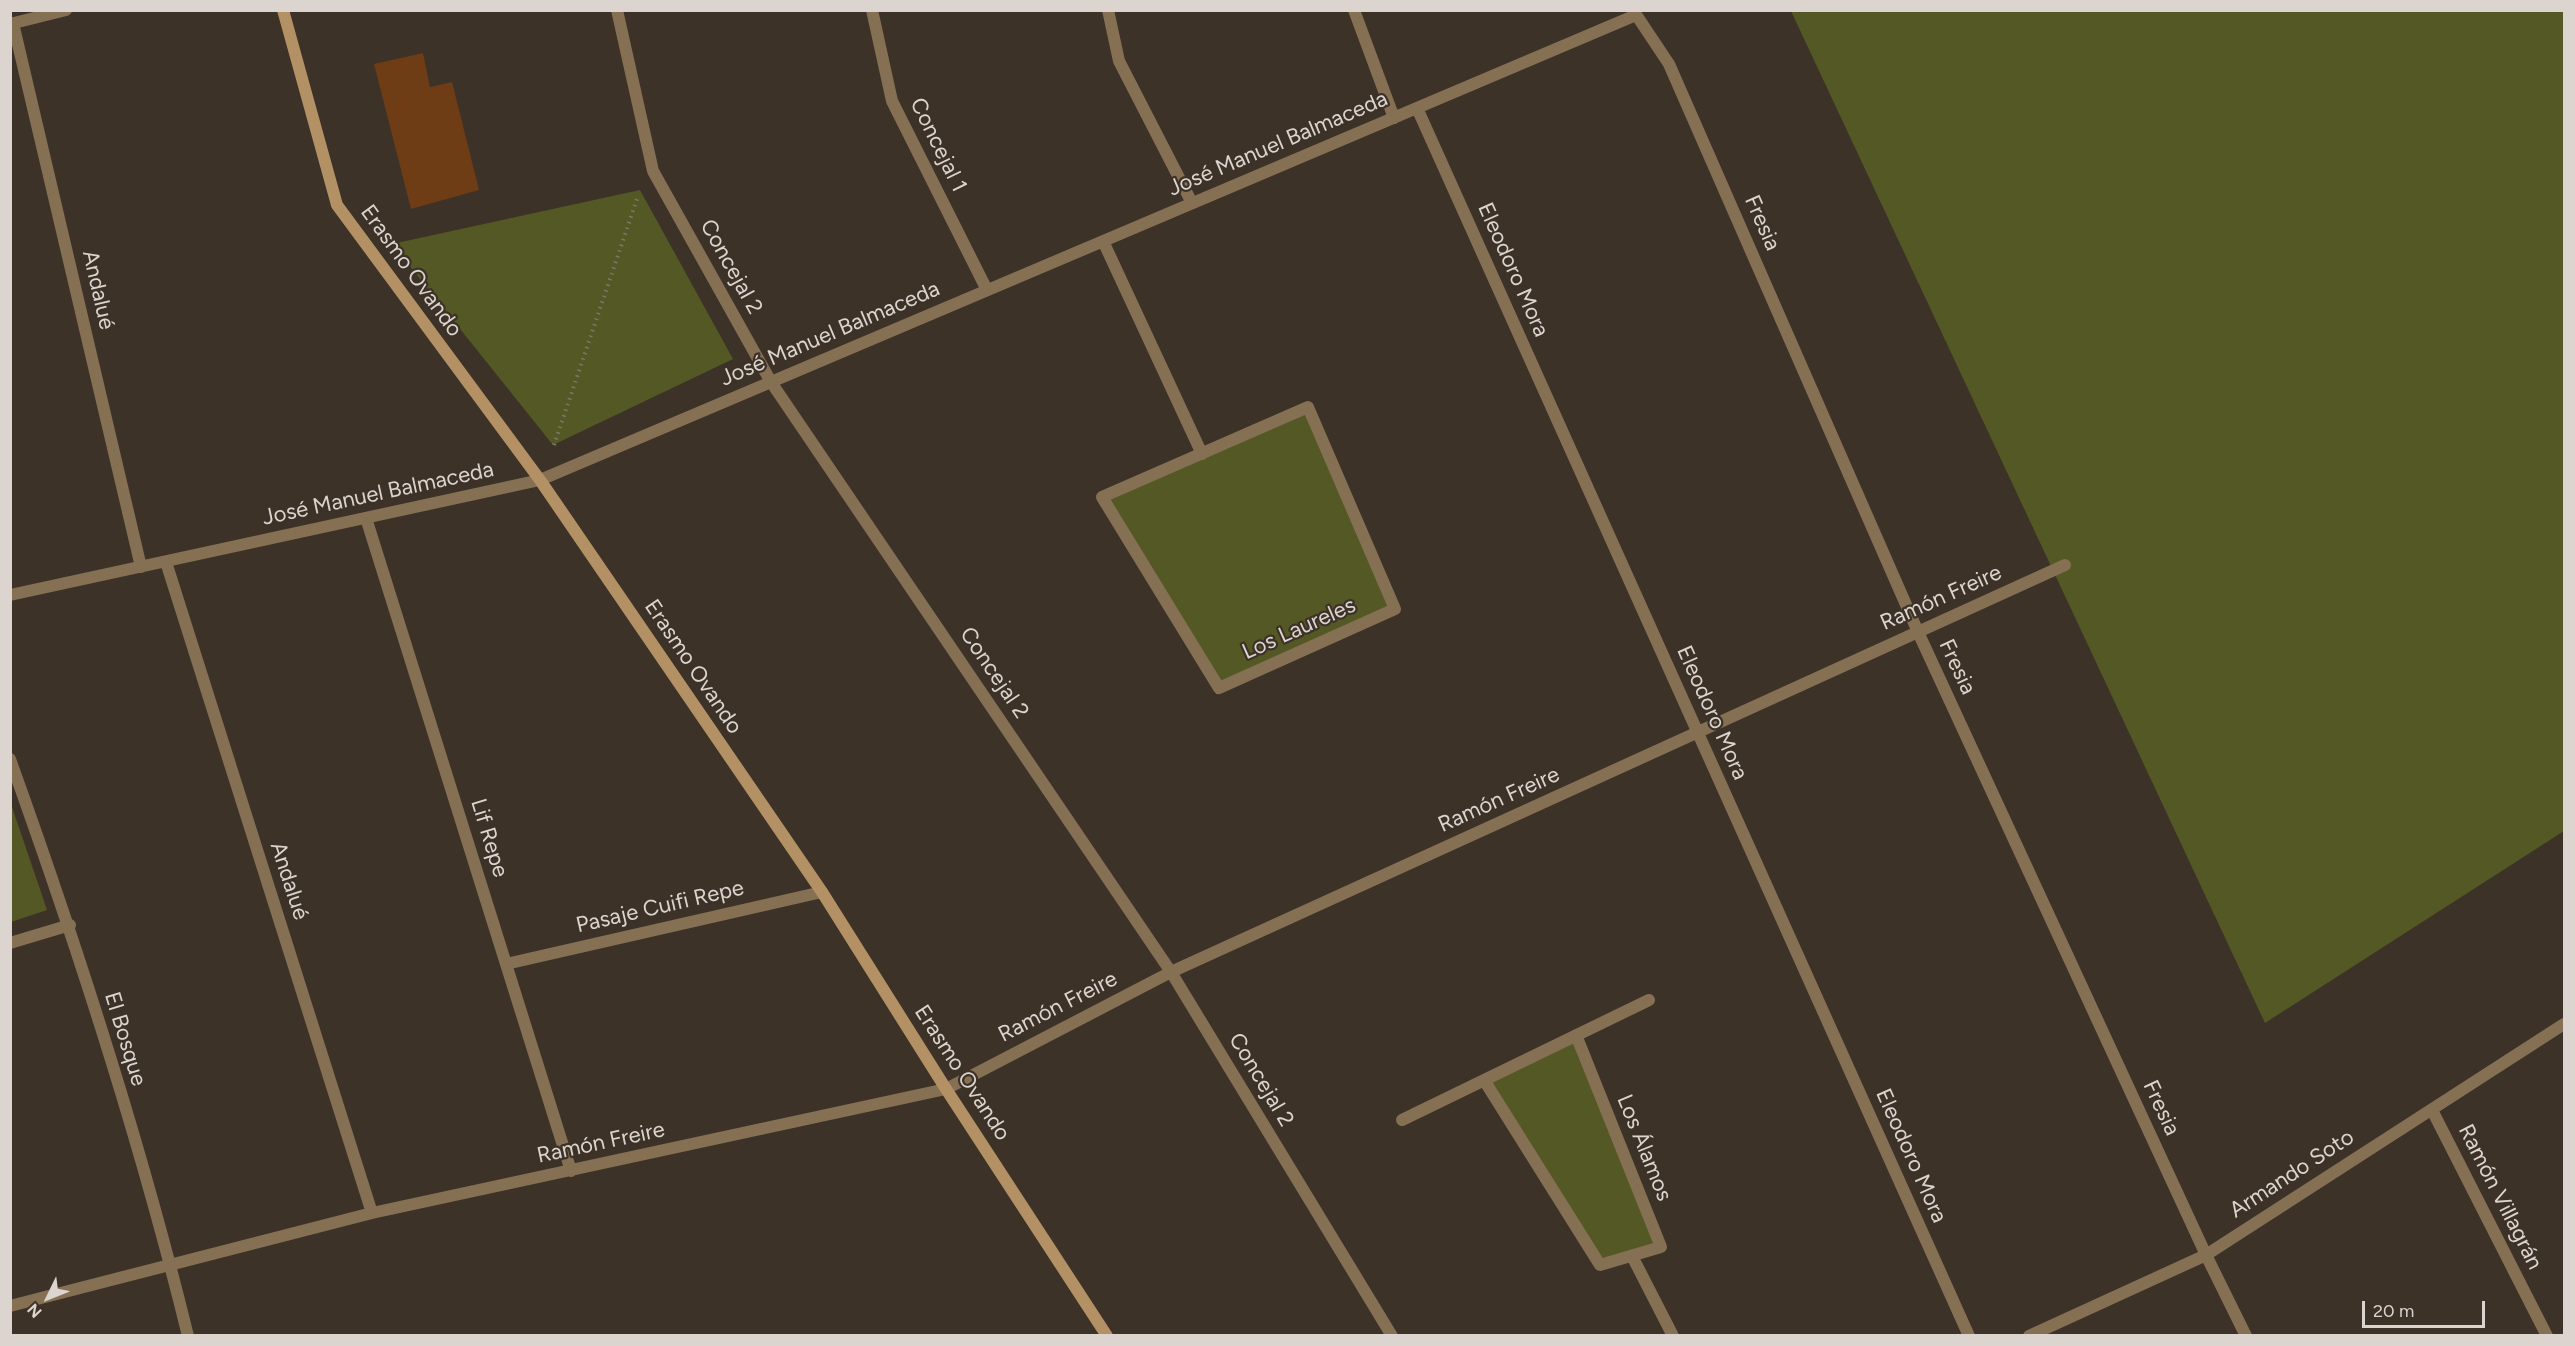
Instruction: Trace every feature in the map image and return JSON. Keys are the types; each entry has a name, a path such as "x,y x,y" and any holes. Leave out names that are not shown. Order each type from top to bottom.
{"street":[{"path":"12,24 66,10"},
{"name":"Erasmo Ovando","path":"284,10 337,205 540,480 822,892 946,1089 1107,1335"},
{"name":"Concejal 2","path":"617,10 653,171 771,382 1171,972 1392,1335"},
{"name":"Concejal 1","path":"872,10 892,100 987,290"},
{"path":"1108,10 1119,61 1192,203"},
{"path":"1354,10 1394,118"},
{"name":"José Manuel Balmaceda","path":"10,595 540,480 1394,118 1635,13"},
{"name":"Fresia","path":"1635,13 1669,64 1918,632 2206,1255 2246,1335"},
{"name":"Andalué","path":"12,24 141,567"},
{"name":"Eleodoro Mora","path":"1417,108 1969,1335"},
{"path":"1103,241 1202,454"},
{"name":"Los Laureles","path":"1308,407 1395,609 1219,688 1102,497 1202,454 1308,407"},
{"name":"Lif Repe","path":"366,518 571,1171"},
{"name":"Andalué","path":"166,562 372,1213"},
{"name":"Ramón Freire","path":"10,1306 372,1213 946,1089 1171,972 2065,565"},
{"name":"El Bosque","path":"10,759 70,925 171,1265 188,1335"},
{"name":"Pasaje Cuifi Repe","path":"506,964 822,892"},
{"path":"10,943 70,925"},
{"path":"1402,1120 1649,1000"},
{"name":"Armando Soto","path":"2030,1335 2206,1255 2565,1024"},
{"name":"Los Álamos","path":"1484,1080 1600,1265 1661,1247 1576,1035"},
{"name":"Ramón Villagrán","path":"2432,1110 2547,1335"},
{"path":"1632,1256 1673,1335"}],"path":[{"path":"551,454 640,190"}],"green space":[{"path":"1791,11 2564,11 2564,831 2265,1023"},
{"path":"640,190 733,359 553,445 392,244"},
{"path":"1307,410 1392,608 1221,684 1105,498"},
{"path":"11,804 47,910 10,922"},
{"path":"1575,1037 1659,1246 1600,1264 1485,1081"}],"building":[{"path":"423,53 430,87 452,82 479,190 411,209 374,64"}]}
